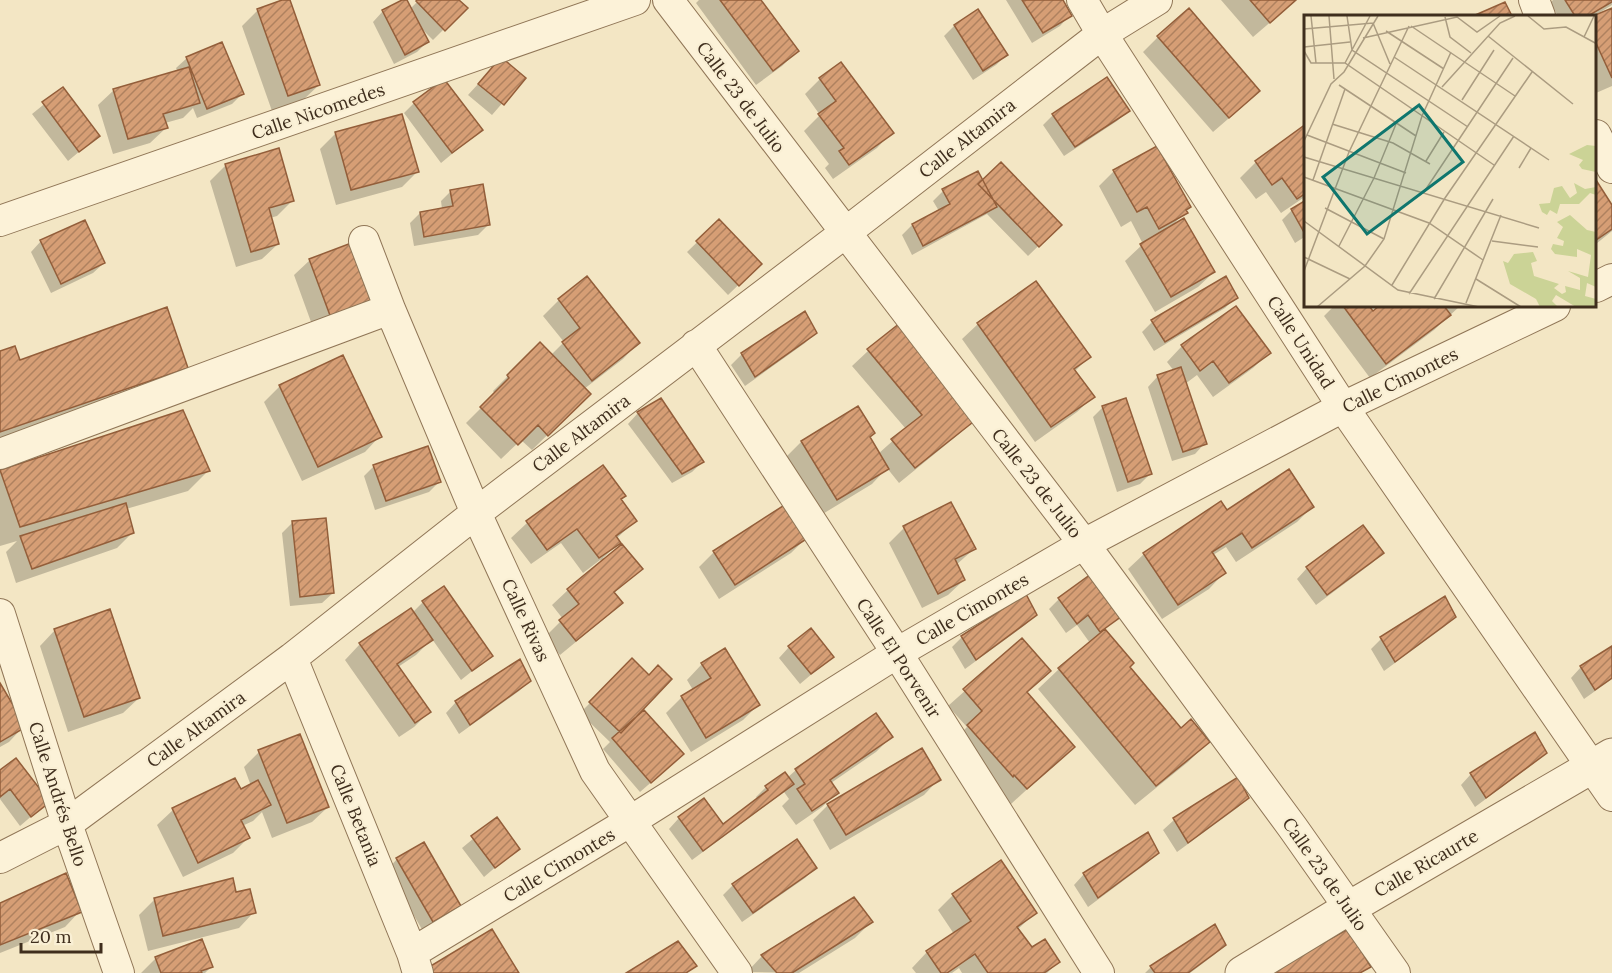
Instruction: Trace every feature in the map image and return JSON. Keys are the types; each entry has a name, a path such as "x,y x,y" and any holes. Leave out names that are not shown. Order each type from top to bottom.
{"street":[{"name":"Calle Nicomedes","path":"0,221 635,0"},
{"name":"Calle 23 de Julio","path":"668,0 1084,544 1293,828 1395,973"},
{"name":"Calle Unidad","path":"1082,0 1343,407 1602,761 1612,796"},
{"name":"Calle Altamira","path":"0,858 67,824 292,658 476,513 845,233 1102,34 1157,0"},
{"path":"1534,0 1540,15"},
{"path":"1597,137 1612,168"},
{"name":"Calle Rivas","path":"364,241 390,309 476,513 595,771 737,973"},
{"path":"1597,286 1612,279"},
{"name":"Calle Cimontes","path":"415,963 629,822 897,653 1084,544 1343,407 1551,308"},
{"path":"0,454 390,309"},
{"name":"Calle El Porvenir","path":"696,345 897,653 1099,973"},
{"name":"Calle Andrés Bello","path":"0,614 67,824 119,973"},
{"name":"Calle Betania","path":"292,658 415,963"},
{"name":"Calle Ricaurte","path":"1242,973 1602,761"}],"building":[{"path":"282,0 290,0 320,85 288,96 257,9"},
{"path":"402,0 407,0 429,42 405,55 382,10"},
{"path":"417,0 459,0 468,8 445,31"},
{"path":"720,0 761,0 799,51 773,71"},
{"path":"1022,0 1063,0 1072,16 1043,33"},
{"path":"1250,0 1296,0 1270,23"},
{"path":"1565,0 1612,0 1590,15 1574,15"},
{"path":"1505,2 1512,15 1475,15"},
{"path":"1189,8 1260,91 1229,118 1157,36"},
{"path":"1612,8 1612,78 1597,45 1595,15"},
{"path":"978,9 1008,55 983,71 954,25"},
{"path":"222,42 244,94 207,109 186,57"},
{"path":"501,57 526,78 504,105 478,84"},
{"path":"841,62 894,133 849,165 839,151 844,148 818,114 836,101 819,78"},
{"path":"189,67 200,103 163,114 168,128 128,139 113,89"},
{"path":"1107,77 1130,111 1075,147 1052,114"},
{"path":"444,79 483,130 452,153 413,102"},
{"path":"63,87 100,136 79,152 42,102"},
{"path":"402,114 419,172 351,190 335,132"},
{"path":"1304,125 1304,194 1297,199 1282,178 1272,185 1255,161"},
{"path":"1157,146 1191,207 1186,210 1188,213 1159,229 1147,207 1137,212 1113,170"},
{"path":"279,148 294,201 269,208 279,244 251,252 225,164"},
{"path":"1001,162 1062,225 1039,247 978,184"},
{"path":"978,171 997,207 923,246 912,224 950,204 942,189"},
{"path":"1597,182 1612,205 1612,229 1597,239"},
{"path":"483,184 490,225 424,237 420,212 453,206 450,190"},
{"path":"1304,201 1304,232 1291,209"},
{"path":"1184,218 1215,272 1171,297 1140,244"},
{"path":"719,219 762,264 739,286 696,241"},
{"path":"85,220 105,263 61,284 40,240"},
{"path":"354,242 377,302 331,318 309,259"},
{"path":"587,276 640,343 592,381 562,342 580,328 558,299"},
{"path":"1226,276 1238,298 1165,342 1151,320"},
{"path":"1036,281 1091,357 1074,369 1095,397 1051,427 977,323"},
{"path":"1236,306 1271,353 1229,383 1213,361 1200,371 1181,345"},
{"path":"167,307 188,368 0,432 0,351 15,346 20,360"},
{"path":"1344,308 1371,308 1373,311 1377,308 1446,308 1451,315 1386,364"},
{"path":"805,311 817,333 755,377 741,353"},
{"path":"900,323 977,419 915,468 891,439 922,415 867,349"},
{"path":"540,342 591,394 548,436 538,425 518,445 480,407 509,378 507,375"},
{"path":"343,355 382,437 318,467 279,385"},
{"path":"1181,367 1207,444 1183,452 1157,375"},
{"path":"661,398 704,462 682,474 637,412"},
{"path":"1126,398 1152,474 1128,482 1102,406"},
{"path":"858,406 875,433 870,437 889,469 837,500 801,441"},
{"path":"183,410 210,471 20,527 0,470"},
{"path":"428,446 441,482 386,501 373,465"},
{"path":"603,465 626,496 621,499 637,521 616,536 621,543 599,558 577,529 547,550 526,521"},
{"path":"1289,469 1314,507 1252,548 1242,533 1212,552 1226,573 1178,605 1143,553 1221,501 1227,510"},
{"path":"951,502 976,549 955,559 965,580 938,594 903,526"},
{"path":"126,503 134,533 32,569 20,536"},
{"path":"786,504 808,538 735,585 713,551"},
{"path":"326,518 334,593 300,597 292,521"},
{"path":"1363,525 1384,553 1327,595 1306,567"},
{"path":"622,544 643,569 614,592 623,603 576,641 559,620 579,604 567,589"},
{"path":"1091,574 1122,616 1100,632 1088,615 1077,624 1058,598"},
{"path":"444,586 493,656 472,671 422,601"},
{"path":"1026,594 1037,615 976,660 961,636"},
{"path":"1445,596 1456,617 1395,662 1380,637"},
{"path":"411,608 433,640 397,664 431,712 415,723 359,643"},
{"path":"110,609 140,698 84,717 54,629"},
{"path":"811,628 834,657 811,674 788,646"},
{"path":"1105,629 1134,663 1130,667 1181,728 1191,719 1210,742 1156,786 1058,668"},
{"path":"1022,638 1051,671 1027,692 1075,747 1027,789 1014,775 1013,777 967,725 982,711 963,689"},
{"path":"1612,646 1612,678 1595,690 1580,666"},
{"path":"725,648 760,705 706,738 681,696 711,678 701,663"},
{"path":"632,658 649,675 658,665 672,679 621,733 589,702"},
{"path":"520,659 531,681 470,725 455,701"},
{"path":"0,683 26,727 0,742"},
{"path":"644,710 684,754 651,783 612,738"},
{"path":"876,713 893,737 830,780 839,793 812,811 797,789 805,784 795,769"},
{"path":"1535,732 1547,753 1486,798 1470,773"},
{"path":"300,734 329,807 287,823 258,750"},
{"path":"922,748 941,780 846,835 827,804"},
{"path":"16,758 50,802 31,817 10,789 0,797 0,770"},
{"path":"785,772 794,784 703,851 678,817 704,798 723,824 768,790 765,786"},
{"path":"1238,777 1249,798 1188,843 1173,818"},
{"path":"235,778 241,789 258,780 271,805 241,820 250,838 198,863 172,808"},
{"path":"497,817 520,849 495,868 471,836"},
{"path":"1148,832 1159,853 1098,898 1083,873"},
{"path":"797,839 817,868 753,913 732,884"},
{"path":"424,842 461,906 433,922 396,858"},
{"path":"1001,860 1037,913 1017,927 1032,947 1045,939 1060,962 1044,973 988,973 975,954 947,973 941,973 926,951 971,921 952,894"},
{"path":"66,873 82,912 0,945 0,903"},
{"path":"233,878 236,892 250,889 256,913 163,936 154,898"},
{"path":"854,897 873,922 792,973 777,973 761,955"},
{"path":"1215,924 1226,945 1188,973 1155,973 1150,966"},
{"path":"492,929 519,973 433,973 429,967"},
{"path":"1348,929 1371,967 1360,973 1274,973 1273,971"},
{"path":"202,939 213,967 201,971 202,973 161,973 155,957"},
{"path":"678,941 697,966 686,973 626,973"}]}
